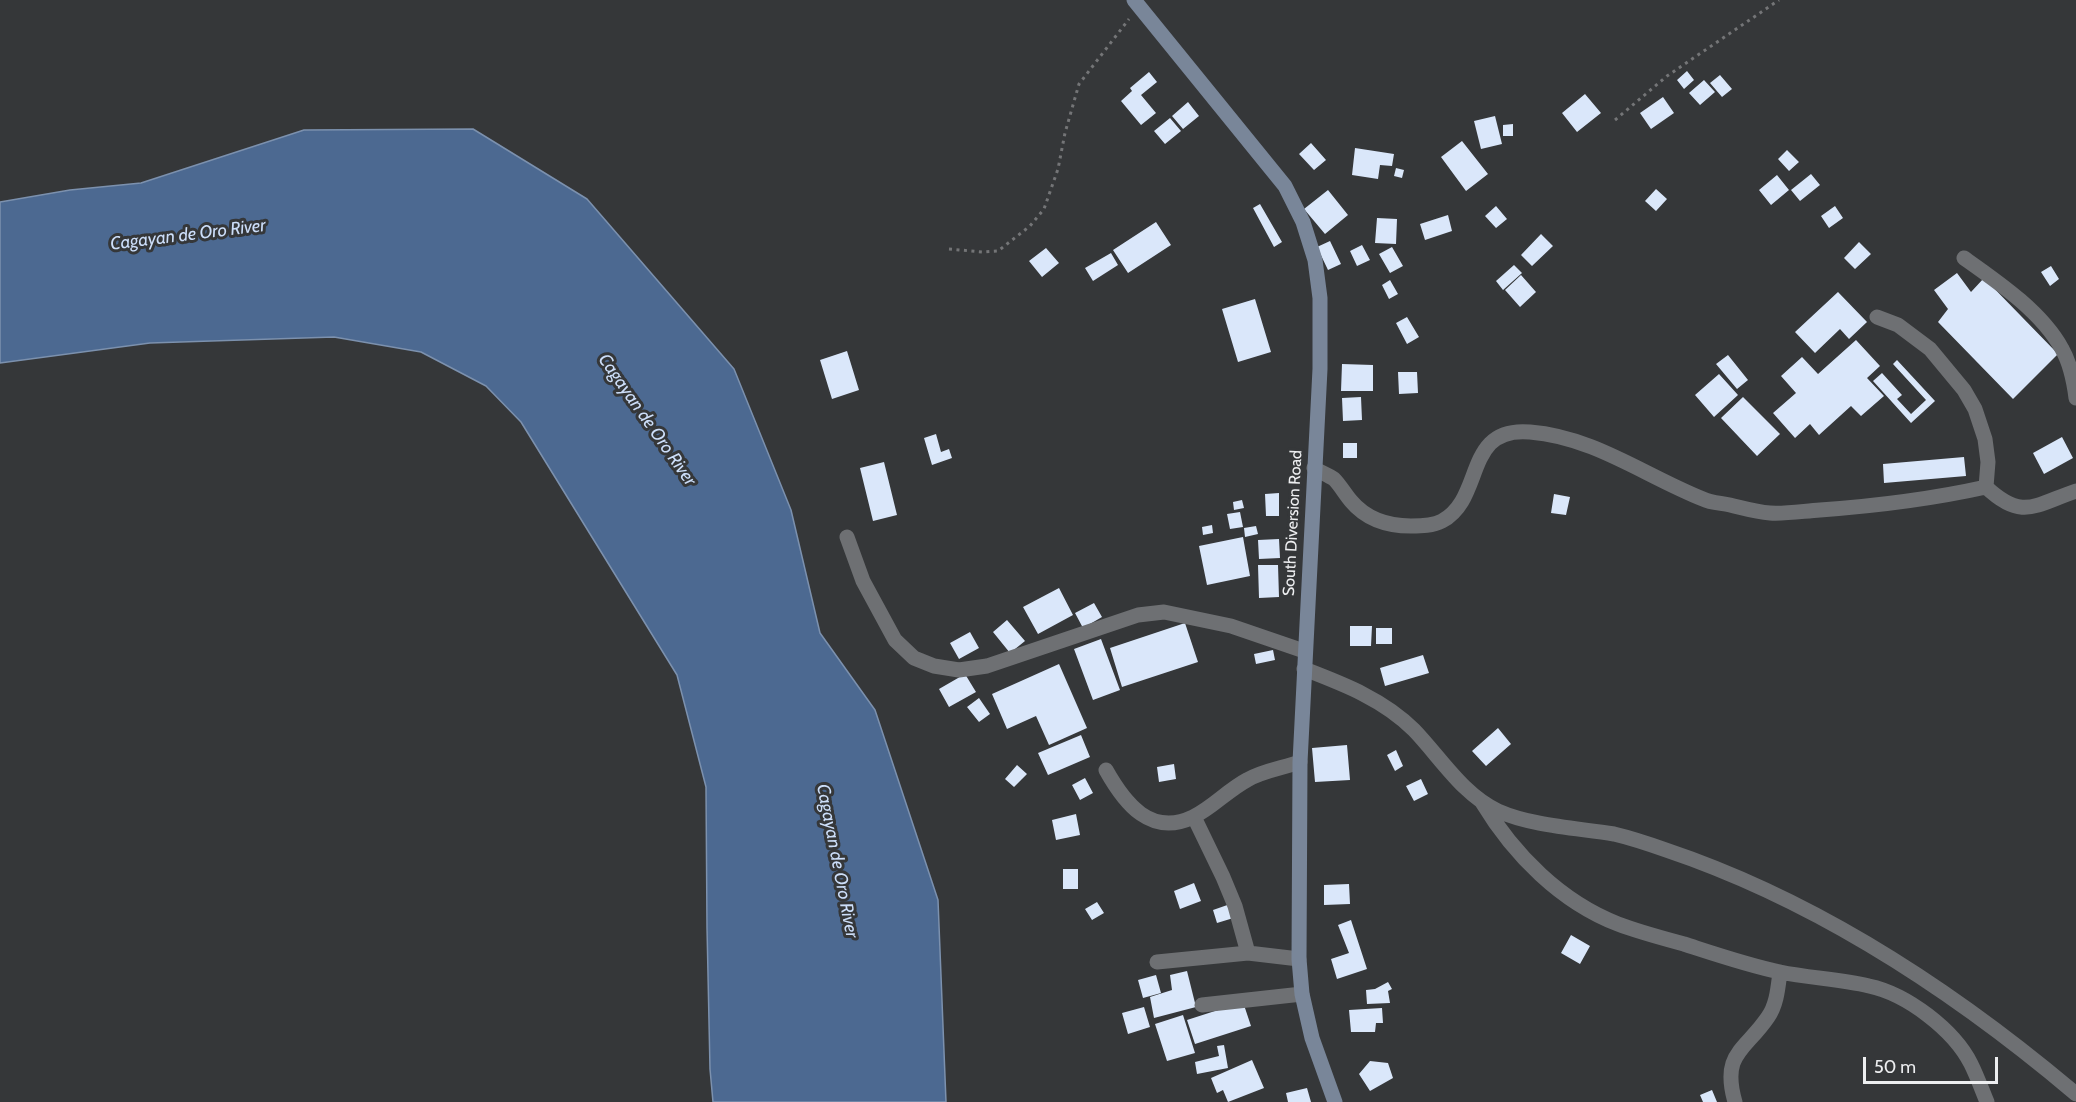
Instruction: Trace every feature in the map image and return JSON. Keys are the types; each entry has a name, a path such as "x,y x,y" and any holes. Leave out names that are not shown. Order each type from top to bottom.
{"main road":[{"name":"South Diversion Road","path":"1137,3 1285,186 1304,222 1315,260 1320,298 1320,369 1300,762 1299,959 1302,994 1312,1038 1335,1102"}],"street":[{"path":"1964,258 1994,279 2052,333 2067,360 2076,398"},
{"path":"1877,316 1898,325 1930,349 1964,390 1975,409 1985,439 1988,462 1986,487"},
{"path":"1314,468 1333,478 1366,515 1384,524 1406,526 1426,526 1441,522 1452,514 1466,497 1476,463 1487,446 1515,432 1566,438 1599,450 1705,500 1771,513 1848,508 1986,487"},
{"path":"1986,487 2000,500 2014,507 2029,508 2076,492"},
{"path":"847,537 863,581 895,640 914,658 934,666 959,670 987,666 1137,615 1164,612 1231,626 1304,651"},
{"path":"1304,669 1373,699 1396,714 1413,729 1461,783 1482,802 1498,811 1515,817 1617,835 1708,865 1814,913 1880,951 1941,991 2006,1038 2076,1094"},
{"path":"1106,770 1128,804 1153,822 1171,825 1194,817 1248,779 1300,762"},
{"path":"1482,802 1494,821 1531,864 1558,891 1587,910 1619,924 1780,972 1872,986 1896,995 1926,1013 1951,1036 1971,1062 1987,1102"},
{"path":"1194,817 1235,906 1248,953"},
{"path":"1157,962 1248,953 1299,959"},
{"path":"1735,1102 1729,1082 1734,1060 1768,1016 1776,1001 1780,972"},
{"path":"1926,1013 1941,991"},
{"path":"1203,1005 1302,994"}],"path":[{"path":"1615,120 1667,76 1779,0"},
{"path":"949,249 998,251 1030,226 1044,209 1058,169 1065,133 1079,84 1137,3"}],"water":[{"name":"Cagayan de Oro River","path":"473,129 587,199 734,369 791,510 820,633 875,710 938,900 946,1102 713,1102 710,1069 706,787 677,675 521,422 486,386 421,352 334,337 150,343 0,363 0,202 70,190 141,183 304,130"}],"building":[{"path":"1687,71 1694,80 1684,89 1677,80"},
{"path":"1149,72 1157,82 1141,95 1156,113 1141,125 1121,101 1132,91 1130,88"},
{"path":"1720,75 1732,89 1722,97 1710,83"},
{"path":"1704,80 1715,92 1700,105 1689,93"},
{"path":"1585,94 1601,113 1577,132 1562,113"},
{"path":"1663,97 1674,113 1651,129 1640,113"},
{"path":"1188,102 1199,116 1183,129 1172,116"},
{"path":"1495,116 1502,144 1481,149 1474,121"},
{"path":"1170,118 1181,131 1165,144 1154,131"},
{"path":"1513,124 1513,136 1503,136 1503,125"},
{"path":"1462,141 1488,174 1466,191 1441,157"},
{"path":"1311,143 1326,160 1314,170 1299,154"},
{"path":"1355,148 1394,154 1392,166 1380,165 1378,179 1352,175"},
{"path":"1787,150 1799,162 1789,171 1778,159"},
{"path":"1396,168 1404,170 1402,178 1394,176"},
{"path":"1811,174 1820,185 1800,201 1791,190"},
{"path":"1777,175 1789,190 1771,205 1759,190"},
{"path":"1656,189 1667,199 1656,211 1645,201"},
{"path":"1328,190 1348,215 1325,234 1304,209"},
{"path":"1260,204 1282,242 1274,247 1253,208"},
{"path":"1496,206 1507,219 1496,228 1485,216"},
{"path":"1835,206 1843,218 1829,228 1821,216"},
{"path":"1448,215 1452,231 1425,240 1420,224"},
{"path":"1377,218 1397,219 1396,244 1375,243"},
{"path":"1156,222 1171,245 1128,273 1113,250"},
{"path":"1541,234 1553,246 1532,266 1521,255"},
{"path":"1330,241 1341,264 1328,270 1317,247"},
{"path":"1859,242 1871,254 1855,269 1844,258"},
{"path":"1362,245 1370,260 1357,266 1350,251"},
{"path":"1392,247 1403,266 1390,273 1379,254"},
{"path":"1046,248 1059,263 1042,277 1029,261"},
{"path":"1111,253 1118,265 1093,281 1085,268"},
{"path":"1514,265 1522,273 1503,290 1496,281"},
{"path":"2051,266 2059,279 2050,286 2041,272"},
{"path":"1957,273 1971,292 1984,278 2058,354 2013,399 1938,322 1948,309 1934,290"},
{"path":"1521,275 1536,292 1520,307 1505,290"},
{"path":"1390,280 1398,294 1389,299 1382,285"},
{"path":"1838,292 1867,322 1849,339 1840,329 1815,353 1795,332"},
{"path":"1255,299 1271,352 1238,362 1222,309"},
{"path":"1407,317 1419,337 1407,344 1396,323"},
{"path":"1856,340 1880,366 1867,378 1884,396 1861,416 1851,406 1819,435 1810,424 1795,438 1773,413 1796,393 1781,376 1802,357 1818,374"},
{"path":"847,351 859,390 832,399 820,360"},
{"path":"1728,355 1748,380 1737,389 1716,364"},
{"path":"1897,360 1935,401 1911,423 1873,381 1882,373 1902,395 1897,399 1911,414 1926,400 1893,364"},
{"path":"1342,364 1373,365 1373,391 1341,391"},
{"path":"1398,372 1417,372 1418,393 1399,394"},
{"path":"1719,374 1738,395 1714,417 1695,395"},
{"path":"1361,397 1362,420 1343,421 1342,398"},
{"path":"1743,397 1780,434 1757,456 1721,418"},
{"path":"936,434 941,452 949,449 952,458 932,465 924,438"},
{"path":"2062,437 2073,458 2044,474 2033,453"},
{"path":"1343,443 1357,443 1357,458 1343,458"},
{"path":"1964,457 1966,476 1884,483 1883,464"},
{"path":"884,462 897,515 873,521 860,468"},
{"path":"1279,493 1279,516 1266,516 1265,494"},
{"path":"1554,494 1570,497 1566,515 1551,513"},
{"path":"1242,500 1244,508 1234,510 1233,502"},
{"path":"1240,512 1243,527 1230,529 1227,514"},
{"path":"1212,525 1213,533 1203,535 1202,527"},
{"path":"1256,526 1258,534 1245,537 1244,528"},
{"path":"1243,537 1250,576 1207,585 1199,546"},
{"path":"1279,539 1280,558 1259,559 1258,540"},
{"path":"1258,565 1278,565 1279,597 1259,598"},
{"path":"1059,588 1073,615 1038,634 1023,607"},
{"path":"1094,603 1102,617 1083,628 1075,613"},
{"path":"1007,620 1025,641 1010,653 993,632"},
{"path":"1185,623 1198,662 1122,687 1110,648"},
{"path":"1350,626 1372,626 1371,646 1350,646"},
{"path":"1376,628 1392,628 1392,644 1376,644"},
{"path":"970,632 979,648 959,659 950,643"},
{"path":"1101,639 1120,690 1093,700 1074,649"},
{"path":"1273,650 1275,660 1256,664 1254,654"},
{"path":"1423,655 1429,673 1385,686 1380,668"},
{"path":"1059,664 1087,728 1049,745 1036,716 1007,729 992,694"},
{"path":"965,674 976,692 949,707 939,689"},
{"path":"979,698 990,714 979,722 967,707"},
{"path":"1498,728 1511,744 1486,766 1472,751"},
{"path":"1081,735 1090,757 1048,775 1038,753"},
{"path":"1347,745 1350,780 1315,782 1312,748"},
{"path":"1396,750 1403,766 1395,771 1387,755"},
{"path":"1174,764 1176,779 1159,782 1157,767"},
{"path":"1017,765 1027,774 1014,787 1005,779"},
{"path":"1085,778 1093,793 1080,800 1072,785"},
{"path":"1421,779 1428,794 1414,801 1406,786"},
{"path":"1076,814 1080,835 1056,840 1052,820"},
{"path":"1063,869 1078,869 1078,889 1063,889"},
{"path":"1194,883 1201,901 1180,909 1174,891"},
{"path":"1349,884 1350,904 1324,905 1324,885"},
{"path":"1097,902 1104,913 1092,920 1085,909"},
{"path":"1236,902 1240,916 1217,923 1213,910"},
{"path":"1351,920 1367,969 1337,979 1331,959 1349,953 1338,925"},
{"path":"1571,935 1590,946 1580,964 1561,953"},
{"path":"1187,971 1196,1007 1154,1018 1150,997 1172,990 1170,975"},
{"path":"1156,975 1161,993 1143,998 1138,980"},
{"path":"1388,982 1392,989 1388,991 1390,1003 1367,1004 1366,990 1375,989"},
{"path":"1243,1002 1251,1026 1195,1044 1187,1020"},
{"path":"1144,1007 1150,1027 1128,1034 1122,1013"},
{"path":"1382,1008 1383,1023 1376,1023 1375,1032 1351,1032 1349,1010"},
{"path":"1183,1015 1195,1053 1167,1061 1155,1024"},
{"path":"1224,1045 1228,1068 1197,1074 1195,1062 1219,1056 1217,1046"},
{"path":"1252,1060 1264,1088 1228,1102 1223,1090 1217,1093 1211,1078"},
{"path":"1370,1061 1388,1063 1393,1078 1370,1091 1359,1074"},
{"path":"1307,1088 1311,1102 1288,1102 1286,1093"},
{"path":"1712,1090 1717,1102 1703,1102 1700,1095"}]}
